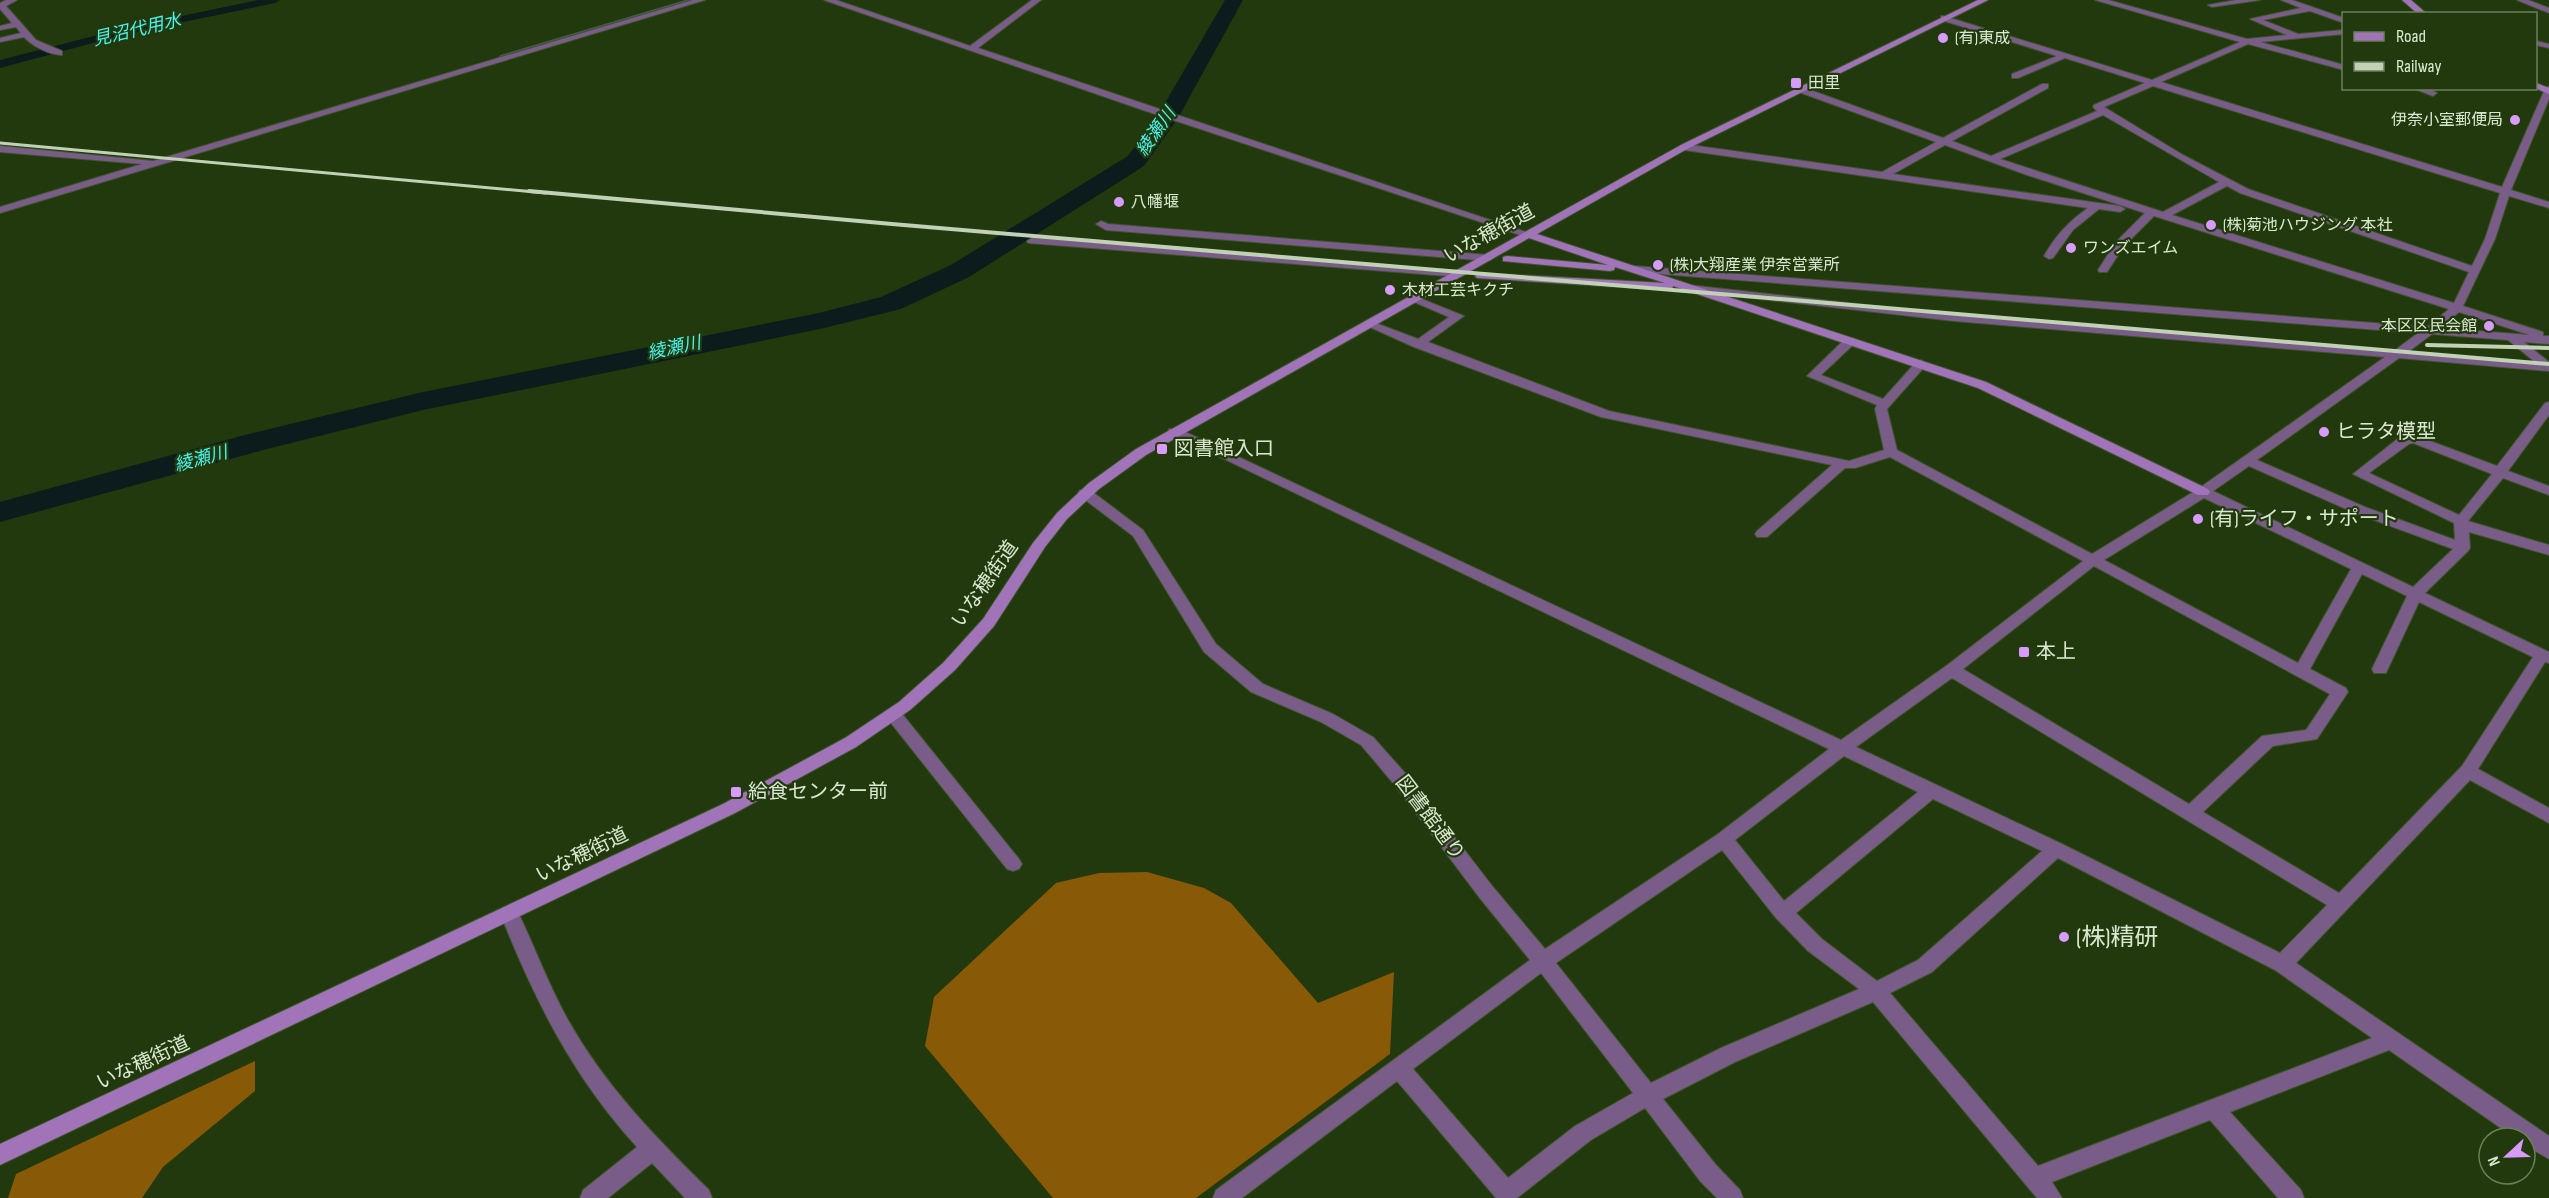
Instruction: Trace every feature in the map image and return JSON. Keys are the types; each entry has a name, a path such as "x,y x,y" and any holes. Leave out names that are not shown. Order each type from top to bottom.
{"street":[{"path":"13,0 1,5 4,14 18,24 33,42 52,50"},
{"path":"0,210 701,0"},
{"path":"828,0 1146,108 1982,385 2545,656 2468,771 2282,964"},
{"path":"971,48 1037,0"},
{"name":"いな穂街道","path":"0,1155 509,913 815,764 893,714 931,682 983,629 1002,605 1041,541 1085,493 1132,458 1174,432 1684,147 1984,0"},
{"path":"2099,0 2342,68"},
{"path":"2212,4 2256,0"},
{"path":"2284,0 2342,21"},
{"path":"2406,0 2421,12"},
{"path":"2521,0 2549,11"},
{"path":"2297,36 2254,19 2310,9"},
{"path":"1944,18 2549,205"},
{"path":"0,28 18,24"},
{"path":"2342,32 2248,41 2097,107 2244,191 2476,271"},
{"path":"0,40 27,34"},
{"path":"2015,76 2066,55"},
{"path":"1882,176 2045,86"},
{"path":"1799,89 1992,159 2549,338"},
{"path":"2423,90 2433,93"},
{"path":"1224,1198 1543,962 1724,839 1841,749 1952,670 2094,559 2203,492 2429,331 2457,308 2490,239 2505,192 2549,90"},
{"path":"1992,159 2104,111"},
{"path":"1684,147 2164,216 2226,182"},
{"path":"0,149 159,162"},
{"path":"2049,256 2060,235 2076,220 2097,206"},
{"path":"2103,270 2120,244 2150,214"},
{"path":"1101,224 1117,228 1489,258"},
{"path":"1032,241 1460,274"},
{"path":"1507,259 2512,338 2549,338"},
{"path":"1481,276 1689,288 1954,318 2548,367"},
{"path":"1413,299 1458,316 1418,344"},
{"path":"1369,324 1606,414 1850,465 1891,452 2340,692 2311,735 2268,740 2191,813"},
{"path":"2512,338 2548,367"},
{"path":"1850,341 1813,376 1886,404"},
{"path":"1891,452 1881,409 1921,364"},
{"path":"2463,548 2461,523 2549,406"},
{"path":"1174,432 2056,849 2282,964 2549,1149"},
{"path":"2549,491 2414,439 2404,440 2360,474 2461,523 2549,550"},
{"path":"2247,460 2360,510 2463,548"},
{"path":"1762,534 1843,463"},
{"name":"図書館通り","path":"1085,493 1138,533 1210,648 1257,688 1327,718 1367,741 1400,778 1486,892 1708,1173 1732,1198"},
{"path":"2380,669 2415,594 2463,548"},
{"path":"2302,670 2359,567"},
{"path":"1952,670 2340,903"},
{"path":"893,714 1013,864"},
{"path":"2468,771 2549,816"},
{"path":"1783,913 1931,791"},
{"path":"1724,839 1783,913 1815,945 1876,991 2051,1198"},
{"path":"1399,1068 1506,1193 1583,1133 1647,1096 1728,1055 1876,991 1925,966 2056,849"},
{"path":"509,913 564,1032 602,1090 652,1149 701,1198"},
{"path":"2034,1178 2391,1040"},
{"path":"2213,1108 2293,1198"},
{"path":"591,1198 652,1149"}],"shaded area":[{"path":"1147,872 1204,888 1231,903 1318,1003 1394,972 1390,1054 1196,1198 1053,1198 925,1046 934,997 1056,883 1099,873"},
{"path":"255,1061 255,1091 163,1167 142,1198 8,1198 16,1174"}],"waterway":[{"name":"見沼代用水","path":"0,64 129,30 275,0"},
{"path":"501,57 692,0"},
{"name":"綾瀬川","path":"0,512 252,443 423,401 820,321 891,303 960,271 1136,161 1167,118 1234,0"}],"railway":[{"path":"0,143 546,193"},
{"path":"529,191 892,224 2549,364"},
{"path":"2427,345 2549,348"}],"place":[{"name":"(有)東成","path":"1943,38"},
{"name":"田里","path":"1796,83"},
{"name":"伊奈小室郵便局","path":"2515,120"},
{"name":"八幡堰","path":"1119,202"},
{"name":"(株)菊池ハウジング 本社","path":"2211,225"},
{"name":"ワンズエイム","path":"2071,248"},
{"name":"(株)大翔産業 伊奈営業所","path":"1658,265"},
{"name":"木材工芸キクチ","path":"1390,290"},
{"name":"本区区民会館","path":"2489,326"},
{"name":"ヒラタ模型","path":"2324,432"},
{"name":"図書館入口","path":"1162,449"},
{"name":"(有)ライフ・サポート","path":"2198,519"},
{"name":"本上","path":"2024,652"},
{"name":"給食センター前","path":"736,792"},
{"name":"(株)精研","path":"2064,937"}]}
